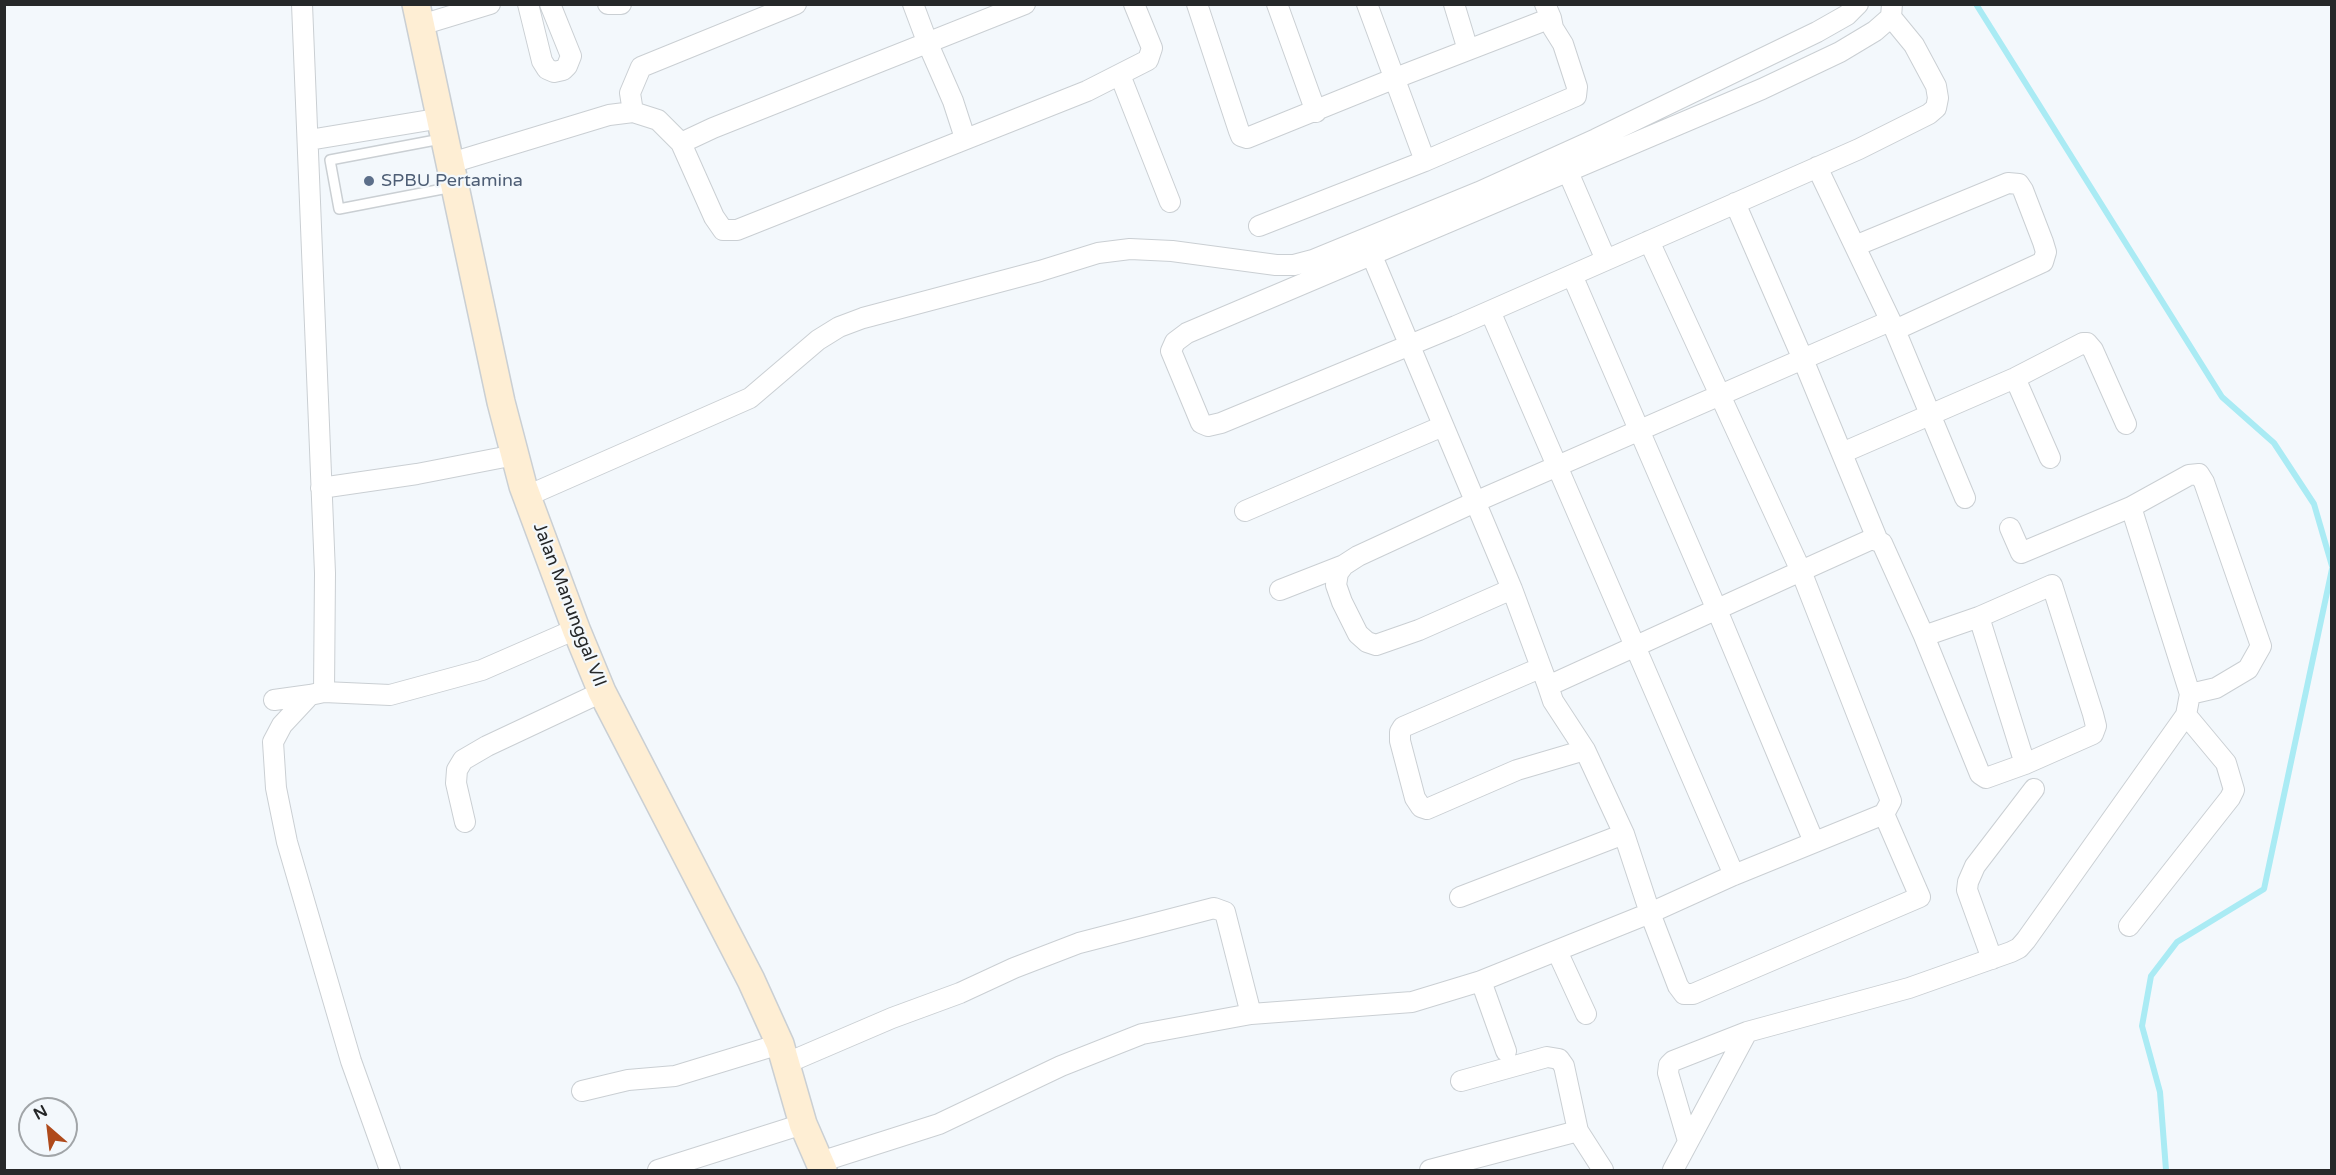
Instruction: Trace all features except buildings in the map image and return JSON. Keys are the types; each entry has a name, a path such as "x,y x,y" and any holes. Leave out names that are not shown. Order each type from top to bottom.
{"street":[{"path":"302,4 326,573 317,693 282,725 273,742 276,788 287,842 351,1061 390,1170"},
{"path":"418,15 490,4"},
{"path":"528,4 542,61 547,69 554,72 563,70 571,56 550,4"},
{"path":"608,4 621,4"},
{"path":"633,112 630,93 633,81 641,67 796,4"},
{"path":"913,4 953,100 965,138"},
{"path":"681,143 733,120 1026,4"},
{"path":"309,140 448,152 609,115 633,112 658,120 681,143 714,217 723,230 729,230 743,227 1087,91 1148,60 1152,48 1134,4"},
{"path":"1197,4 1241,136 1247,138 1468,50 1548,11 1574,76 1577,87 1576,96 1425,161 1259,226"},
{"path":"1277,4 1316,112"},
{"path":"1367,4 1425,161"},
{"path":"1454,4 1468,50"},
{"path":"527,496 750,398 818,340 839,327 863,318 1040,272 1098,253 1130,249 1172,251 1276,265 1294,265 1368,248 1568,172 1772,85 1840,52 1875,31 1891,11 1914,45 1936,86 1938,98 1936,108 1917,121 1572,275 1221,423 1208,426 1201,423 1174,362 1171,351 1175,342 1187,333 1368,248 1479,192 1596,139 1817,32 1847,15 1858,4"},
{"name":"Jalan Manunggal VII","path":"418,15 501,402 527,496 602,692 746,971 784,1054 803,1124 822,1166"},
{"path":"1120,75 1170,202"},
{"path":"1816,167 1856,246 1892,325 1965,498"},
{"path":"1568,172 1606,260"},
{"path":"1280,590 1344,565 1358,556 1475,502 1802,357 1892,325 2043,262 2046,252 2023,190 2019,184 2008,183 1856,246"},
{"path":"1735,203 1878,541"},
{"path":"822,1166 939,1124 1026,1081 1130,1037 1251,1014 1412,1002 1481,981 1650,913 1734,875 1884,814 1891,801 1801,571 1649,241"},
{"path":"1368,248 1512,589 1553,701 1585,750 1624,834 1650,913 1678,986 1684,994 1693,994 1920,897 1884,814"},
{"path":"1572,275 1717,610 1814,842"},
{"path":"1490,310 1734,875"},
{"path":"1842,453 2014,378 2075,346 2087,343 2093,350 2126,424"},
{"path":"2014,378 2050,458"},
{"path":"1245,511 1443,426"},
{"path":"321,489 515,455"},
{"path":"2010,528 2021,553 2131,507 2189,475 2199,474 2204,482 2258,634 2260,650 2248,669 2216,688 2190,694"},
{"path":"1688,1141 1668,1073 1669,1065 1673,1061 1747,1032 1909,988 2019,948 2186,715 2190,694 2131,507"},
{"path":"1585,750 1517,770 1427,808 1421,807 1415,798 1400,741 1400,732 1404,727 1544,677 1635,648 1872,539 1882,543 1924,636 1980,774 1986,778 2025,764 2093,734 2096,726 2093,714 2052,585 1979,617 1924,636"},
{"path":"1344,565 1338,573 1336,585 1342,602 1358,634 1367,642 1376,645 1419,630 1512,589"},
{"path":"1979,617 2025,764"},
{"path":"274,700 317,693 390,695 482,670 576,629"},
{"path":"465,822 456,783 457,770 463,760 487,746 602,692"},
{"path":"2129,926 2234,790 2226,763 2186,715"},
{"path":"1992,959 1966,890 1975,866 2034,789"},
{"path":"1460,897 1624,834"},
{"path":"582,1091 628,1080 675,1076 784,1054 960,993 1014,968 1079,943 1214,908 1220,908 1225,912 1251,1014"},
{"path":"1557,951 1586,1014"},
{"path":"1481,981 1506,1051"},
{"path":"1673,1170 1747,1032"},
{"path":"1461,1082 1547,1057 1559,1059 1564,1066 1578,1131 1603,1170"},
{"path":"658,1170 803,1124"},
{"path":"1430,1170 1578,1131"}],"lane":[{"path":"448,152 339,209 330,160 448,152"}],"waterway":[{"path":"1976,4 2222,397 2274,443 2314,504 2332,566"},
{"path":"2166,1170 2160,1092 2142,1026 2151,976 2177,942 2264,889 2332,569"}],"place":[{"name":"SPBU Pertamina","path":"369,181"}]}
